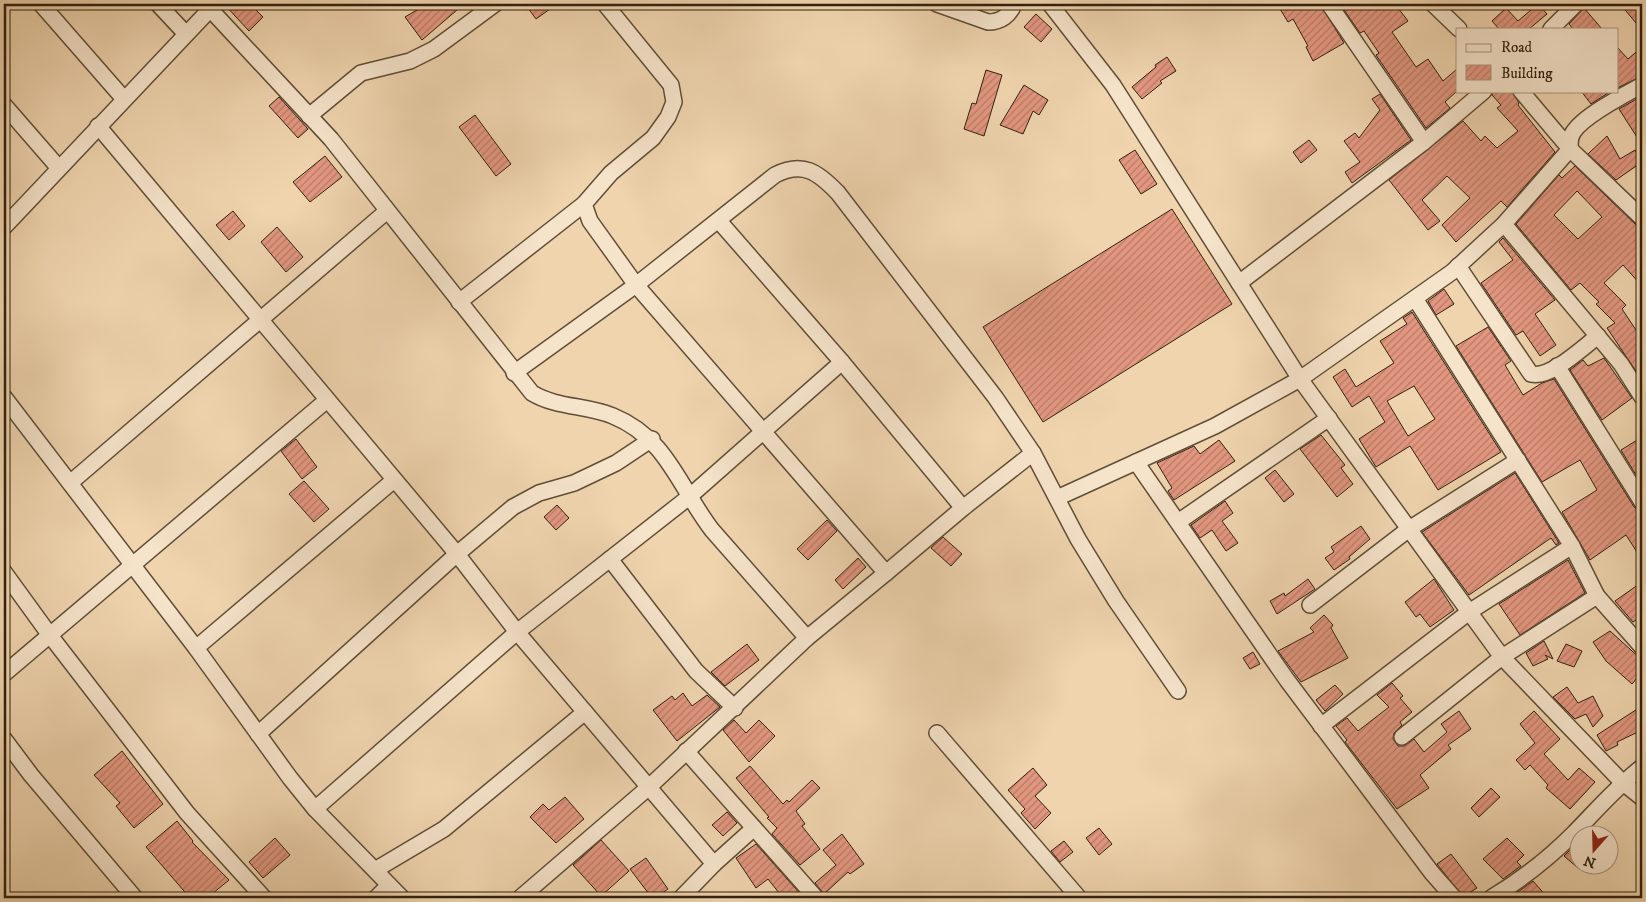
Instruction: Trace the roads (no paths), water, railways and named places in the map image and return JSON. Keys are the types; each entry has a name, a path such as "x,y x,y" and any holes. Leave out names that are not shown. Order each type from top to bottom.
{"street":[{"path":"41,4 124,99"},
{"path":"158,4 186,34"},
{"path":"309,116 361,73 410,61 434,49 496,4"},
{"path":"459,302 584,204 611,173 653,138 668,117 674,102 671,85 605,4"},
{"path":"938,4 988,22 996,22 1006,16 1014,4"},
{"path":"1050,4 1113,85 1300,379 1502,657 1622,782 1642,798"},
{"path":"1329,4 1424,142"},
{"path":"1433,4 1458,28"},
{"path":"1552,28 1576,4"},
{"path":"4,227 58,167 212,6 330,139 514,373 532,393 545,401 613,416 652,439 676,472 689,497 712,530 807,638"},
{"path":"1057,498 1215,426 1300,379 1416,300 1458,266 1504,224 1570,149 1571,136 1576,128 1616,99 1642,85"},
{"path":"1239,283 1424,142 1483,92"},
{"path":"1522,92 1570,149 1642,218"},
{"path":"4,105 58,167"},
{"path":"98,126 457,554 517,632 714,864"},
{"path":"514,373 636,285 775,175 788,168 808,169 823,177 838,193 956,345 1034,453 1078,539 1116,601 1178,691"},
{"path":"584,204 590,221 636,285 886,573"},
{"path":"70,483 387,212"},
{"path":"719,221 842,362 963,508"},
{"path":"1504,224 1621,364 1642,397"},
{"path":"1458,266 1530,374 1542,375 1598,336"},
{"path":"1416,300 1572,546 1597,596 1642,646"},
{"path":"315,809 517,632 689,497 762,430 842,362"},
{"path":"1557,366 1642,502"},
{"path":"4,398 196,648 315,809 402,898"},
{"path":"4,674 48,634 133,566 328,400"},
{"path":"1178,522 1329,418"},
{"path":"258,734 457,554 513,507 539,492 574,483 616,463 652,439"},
{"path":"520,898 649,787 735,708 807,638 963,508 1034,453"},
{"path":"1310,605 1409,529 1518,460"},
{"path":"1136,462 1321,726 1432,873 1454,898"},
{"path":"196,648 394,480"},
{"path":"1321,726 1469,612 1572,546"},
{"path":"610,559 696,671 735,708"},
{"path":"4,572 48,634 186,813 264,898"},
{"path":"1402,737 1502,657 1597,596"},
{"path":"375,870 444,829 585,712"},
{"path":"937,733 1080,898"},
{"path":"4,739 31,775 135,898"},
{"path":"686,751 816,898"},
{"path":"1491,898 1524,878 1571,836 1622,782 1642,767"},
{"path":"681,898 714,864 754,828"},
{"path":"376,898 389,885"}]}
